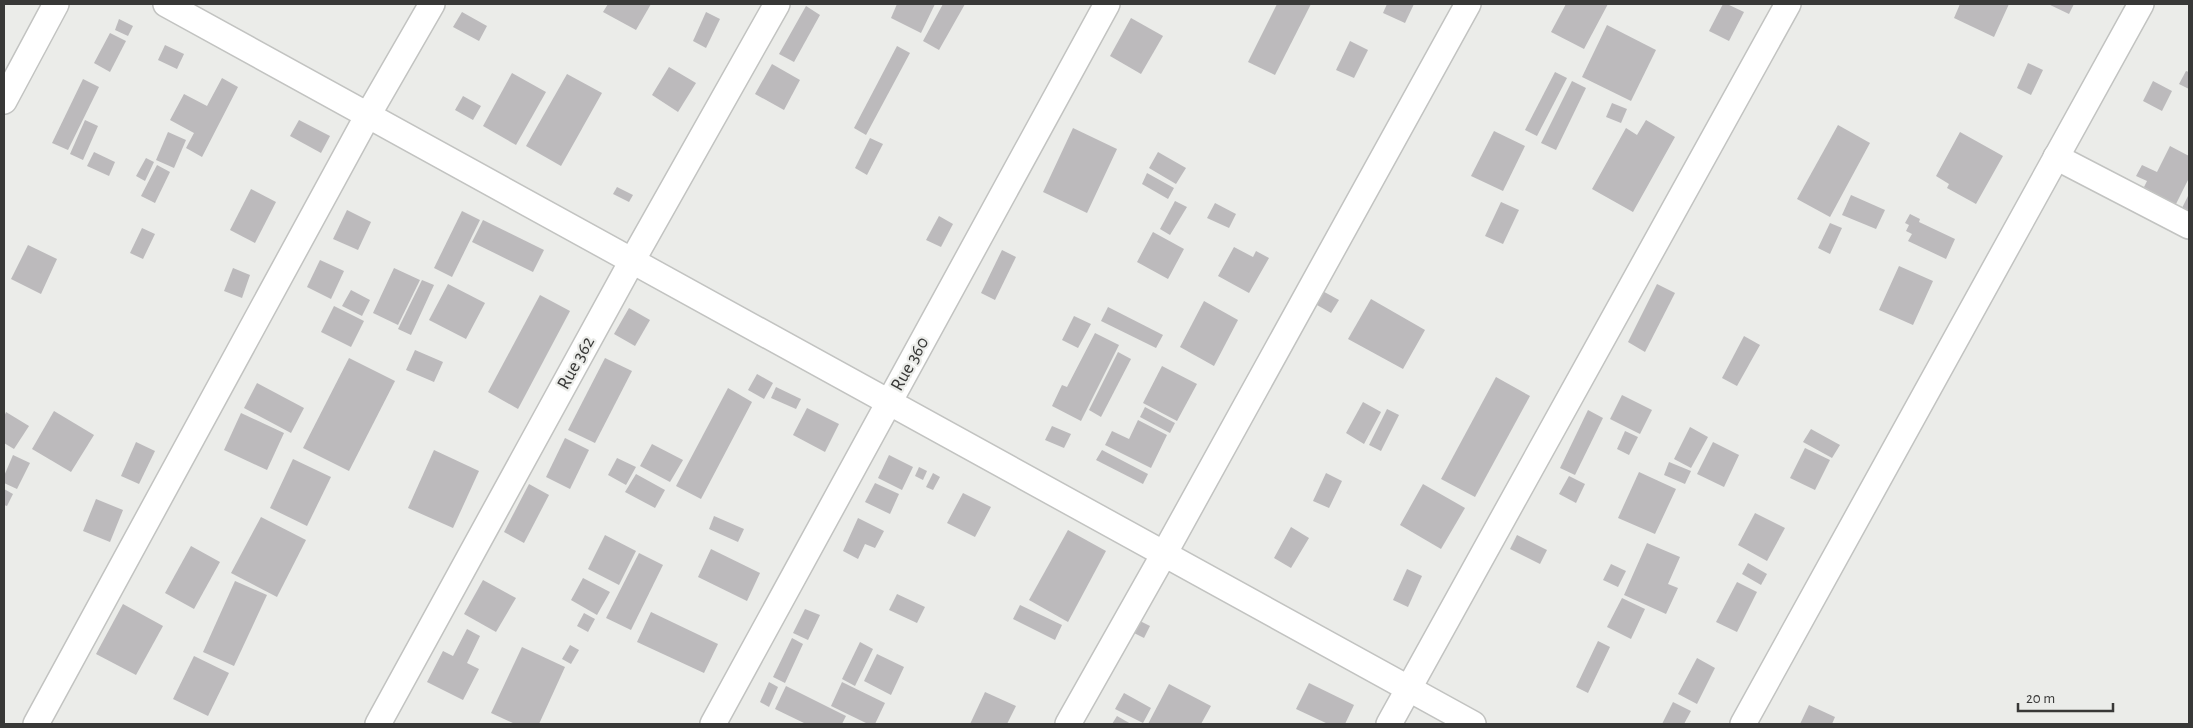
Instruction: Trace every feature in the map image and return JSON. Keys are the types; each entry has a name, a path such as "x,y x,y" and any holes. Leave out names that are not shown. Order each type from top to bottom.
{"street":[{"path":"4,101 56,4"},
{"path":"166,4 1473,724"},
{"path":"36,724 368,116 432,4"},
{"name":"Rue 362","path":"378,724 632,261 777,4"},
{"name":"Rue 360","path":"713,724 1107,4"},
{"path":"1068,724 1468,4"},
{"path":"1389,724 1788,4"},
{"path":"1743,724 2141,4"},
{"path":"2056,157 2189,226"}],"building":[{"path":"608,4 651,4 636,30 603,12"},
{"path":"897,4 935,4 921,33 891,18"},
{"path":"943,4 965,4 939,50 923,41"},
{"path":"1277,4 1311,4 1275,75 1248,62"},
{"path":"1387,4 1414,4 1405,23 1383,13"},
{"path":"1566,4 1608,4 1584,49 1551,32"},
{"path":"1723,4 1744,12 1729,41 1709,31"},
{"path":"1960,4 2009,4 1994,37 1954,18"},
{"path":"2048,4 2074,4 2069,14"},
{"path":"806,6 820,15 794,62 779,54"},
{"path":"462,12 487,26 479,41 453,27"},
{"path":"706,12 720,19 706,48 693,41"},
{"path":"1131,18 1163,36 1141,74 1110,56"},
{"path":"119,19 133,26 128,36 115,30"},
{"path":"1607,25 1656,50 1631,101 1582,77"},
{"path":"110,33 126,41 110,72 94,63"},
{"path":"1350,41 1368,50 1354,78 1336,70"},
{"path":"165,45 184,54 177,69 158,60"},
{"path":"897,46 910,53 866,135 854,128"},
{"path":"2028,63 2043,70 2031,95 2017,88"},
{"path":"772,64 800,80 784,110 755,94"},
{"path":"669,67 696,83 678,112 652,95"},
{"path":"2186,71 2189,72 2189,89 2179,84"},
{"path":"1555,72 1567,78 1537,136 1525,130"},
{"path":"512,73 546,92 516,145 483,126"},
{"path":"567,74 602,93 561,166 526,146"},
{"path":"222,78 238,87 202,157 186,148 194,133 170,120 184,94 207,106"},
{"path":"83,79 99,87 68,150 52,143"},
{"path":"1572,81 1586,88 1556,150 1541,143"},
{"path":"2153,81 2172,91 2162,111 2143,101"},
{"path":"463,96 481,106 473,120 455,110"},
{"path":"1612,103 1627,109 1621,123 1606,117"},
{"path":"85,120 98,126 83,160 70,154"},
{"path":"299,120 330,136 321,153 290,136"},
{"path":"1646,120 1675,137 1633,212 1592,189 1626,128 1637,135"},
{"path":"1838,125 1870,143 1830,217 1797,199"},
{"path":"1073,128 1117,149 1087,213 1043,192"},
{"path":"1494,131 1525,146 1503,191 1471,176"},
{"path":"168,132 186,140 174,168 156,160"},
{"path":"1960,132 2003,156 1976,204 1947,188 1949,184 1936,176"},
{"path":"870,138 883,144 867,175 855,168"},
{"path":"2170,146 2189,156 2189,178 2174,208 2146,195 2149,190 2144,187 2147,181 2136,176 2142,165 2157,172"},
{"path":"94,152 115,162 109,176 87,166"},
{"path":"1158,152 1186,168 1176,184 1149,168"},
{"path":"146,158 154,162 145,181 136,176"},
{"path":"157,165 170,172 155,203 141,196"},
{"path":"1147,173 1174,188 1168,199 1142,184"},
{"path":"617,187 633,195 629,202 613,194"},
{"path":"251,189 276,202 255,243 230,230"},
{"path":"2189,194 2189,217 2180,212"},
{"path":"1851,195 1885,210 1876,229 1842,215"},
{"path":"1175,201 1187,207 1170,235 1160,229"},
{"path":"1501,202 1519,210 1503,244 1485,236"},
{"path":"1215,203 1236,214 1229,228 1207,218"},
{"path":"347,210 371,222 358,250 333,239"},
{"path":"462,211 480,220 452,277 434,268"},
{"path":"1910,214 1920,219 1919,222 1955,239 1946,259 1908,241 1912,234 1906,231 1909,225 1905,223"},
{"path":"939,216 953,224 941,247 926,240"},
{"path":"483,220 544,250 533,272 472,242"},
{"path":"1830,223 1842,228 1830,254 1818,248"},
{"path":"142,228 155,234 143,259 130,253"},
{"path":"1153,232 1184,249 1168,279 1137,262"},
{"path":"28,245 57,259 41,294 11,279"},
{"path":"1234,247 1253,257 1256,251 1269,258 1249,293 1218,276"},
{"path":"1002,250 1016,257 995,300 981,293"},
{"path":"320,260 344,271 331,299 307,287"},
{"path":"1899,266 1933,281 1913,325 1879,310"},
{"path":"233,268 250,275 242,298 224,291"},
{"path":"394,268 420,280 398,325 373,313"},
{"path":"422,280 434,285 411,335 398,329"},
{"path":"448,284 485,303 466,339 429,320"},
{"path":"1657,284 1675,293 1645,352 1628,342"},
{"path":"1317,288 1339,300 1331,313 1310,301"},
{"path":"351,290 370,300 362,316 342,306"},
{"path":"540,295 570,311 518,409 488,392"},
{"path":"1371,299 1425,330 1403,369 1348,339"},
{"path":"1204,301 1238,320 1214,366 1180,347"},
{"path":"334,306 364,321 351,347 321,332"},
{"path":"1108,307 1163,335 1156,348 1101,321"},
{"path":"629,308 650,320 635,346 614,334"},
{"path":"1074,316 1091,324 1078,348 1062,340"},
{"path":"1095,333 1119,345 1081,421 1052,406 1062,385 1067,387"},
{"path":"1744,336 1760,345 1737,386 1722,378"},
{"path":"415,350 443,362 434,382 406,370"},
{"path":"1118,352 1131,359 1101,417 1089,410"},
{"path":"349,358 395,381 349,471 303,448"},
{"path":"605,358 632,371 595,443 568,430"},
{"path":"1162,366 1197,384 1177,421 1143,403"},
{"path":"757,374 773,383 764,399 748,390"},
{"path":"1496,377 1530,396 1475,497 1441,479"},
{"path":"257,383 304,408 291,433 244,408"},
{"path":"776,387 801,399 796,409 771,398"},
{"path":"728,388 752,402 701,499 676,486"},
{"path":"1622,395 1652,410 1640,434 1610,419"},
{"path":"1363,402 1381,412 1364,444 1346,433"},
{"path":"1145,407 1175,423 1170,433 1140,417"},
{"path":"807,408 839,424 825,452 793,435"},
{"path":"1387,409 1399,415 1381,451 1369,445"},
{"path":"1588,410 1603,418 1575,475 1560,468"},
{"path":"54,411 94,435 71,472 32,449"},
{"path":"6,412 29,426 14,449 4,443 4,417"},
{"path":"241,413 284,433 267,470 224,450"},
{"path":"1138,420 1167,435 1151,468 1105,445 1112,431 1129,439"},
{"path":"1052,426 1071,434 1064,448 1045,440"},
{"path":"1690,427 1708,437 1691,468 1674,459"},
{"path":"1811,429 1840,445 1832,458 1803,442"},
{"path":"1625,431 1638,437 1629,455 1617,449"},
{"path":"565,438 589,450 570,489 546,477"},
{"path":"136,442 155,451 139,484 121,476"},
{"path":"1713,442 1739,455 1724,487 1697,474"},
{"path":"652,444 683,460 670,482 640,466"},
{"path":"1805,448 1830,460 1815,490 1790,478"},
{"path":"434,450 479,471 453,528 408,508"},
{"path":"1102,450 1148,474 1143,484 1096,460"},
{"path":"13,455 30,463 17,489 4,483 4,476"},
{"path":"889,455 913,467 902,490 878,478"},
{"path":"617,458 636,467 626,485 608,475"},
{"path":"293,459 331,477 307,526 270,508"},
{"path":"1669,462 1691,471 1685,484 1664,475"},
{"path":"919,467 927,471 923,480 915,476"},
{"path":"1639,472 1676,489 1655,534 1618,518"},
{"path":"933,473 940,477 933,490 926,487"},
{"path":"1326,473 1342,481 1329,508 1313,501"},
{"path":"636,474 665,490 655,508 625,492"},
{"path":"1569,476 1585,484 1576,503 1559,494"},
{"path":"875,483 899,494 890,514 865,502"},
{"path":"529,484 549,495 524,543 504,532"},
{"path":"1423,484 1465,508 1441,549 1400,525"},
{"path":"4,489 13,494 7,506 4,505"},
{"path":"963,493 991,507 975,537 947,523"},
{"path":"96,499 123,510 110,542 83,531"},
{"path":"1755,513 1785,528 1767,561 1738,545"},
{"path":"714,516 744,529 738,542 709,529"},
{"path":"261,517 306,540 277,597 231,573"},
{"path":"858,518 884,531 875,548 865,544 858,559 843,551"},
{"path":"1291,527 1309,538 1291,568 1274,558"},
{"path":"1068,530 1106,551 1068,622 1029,600"},
{"path":"605,535 636,551 619,585 588,569"},
{"path":"1517,535 1547,550 1540,564 1510,549"},
{"path":"1647,543 1680,557 1668,584 1678,588 1666,614 1624,595"},
{"path":"191,546 220,562 194,609 165,593"},
{"path":"711,549 760,573 747,601 698,577"},
{"path":"639,553 663,565 631,630 606,618"},
{"path":"1748,563 1767,574 1761,585 1742,574"},
{"path":"1611,564 1626,571 1618,587 1603,580"},
{"path":"1407,569 1422,576 1408,607 1393,600"},
{"path":"583,578 610,592 597,615 571,600"},
{"path":"483,580 516,598 496,632 464,614"},
{"path":"235,581 267,595 234,666 203,652"},
{"path":"1737,582 1757,592 1737,632 1716,622"},
{"path":"897,594 925,607 917,623 889,610"},
{"path":"1622,598 1645,609 1631,639 1607,627"},
{"path":"123,604 163,626 136,675 96,654"},
{"path":"1020,605 1062,625 1055,640 1013,619"},
{"path":"805,609 820,615 808,640 793,633"},
{"path":"651,612 718,644 704,673 637,642"},
{"path":"584,613 595,619 588,632 577,626"},
{"path":"1134,618 1150,626 1144,638 1128,630"},
{"path":"467,629 480,636 467,663 479,669 463,700 427,682 443,651 453,656"},
{"path":"792,638 803,644 785,683 773,677"},
{"path":"1598,641 1610,647 1588,693 1576,687"},
{"path":"860,642 873,649 855,686 842,679"},
{"path":"570,645 579,650 571,664 562,659"},
{"path":"522,647 565,667 539,724 515,724 491,713"},
{"path":"877,654 904,667 891,695 864,681"},
{"path":"194,656 229,673 208,716 173,699"},
{"path":"1697,658 1715,668 1697,704 1678,694"},
{"path":"769,682 778,687 769,707 760,702"},
{"path":"842,682 885,703 875,724 868,724 831,706"},
{"path":"1309,683 1354,705 1345,724 1328,724 1296,709"},
{"path":"1169,684 1211,706 1201,724 1148,724"},
{"path":"786,686 846,716 842,724 806,724 775,709"},
{"path":"985,692 1016,706 1007,724 970,724"},
{"path":"1124,693 1151,708 1143,723 1115,709"},
{"path":"1673,702 1691,711 1684,724 1662,724"},
{"path":"1809,705 1835,717 1832,724 1800,724"},
{"path":"1117,716 1131,724 1112,724"}]}
